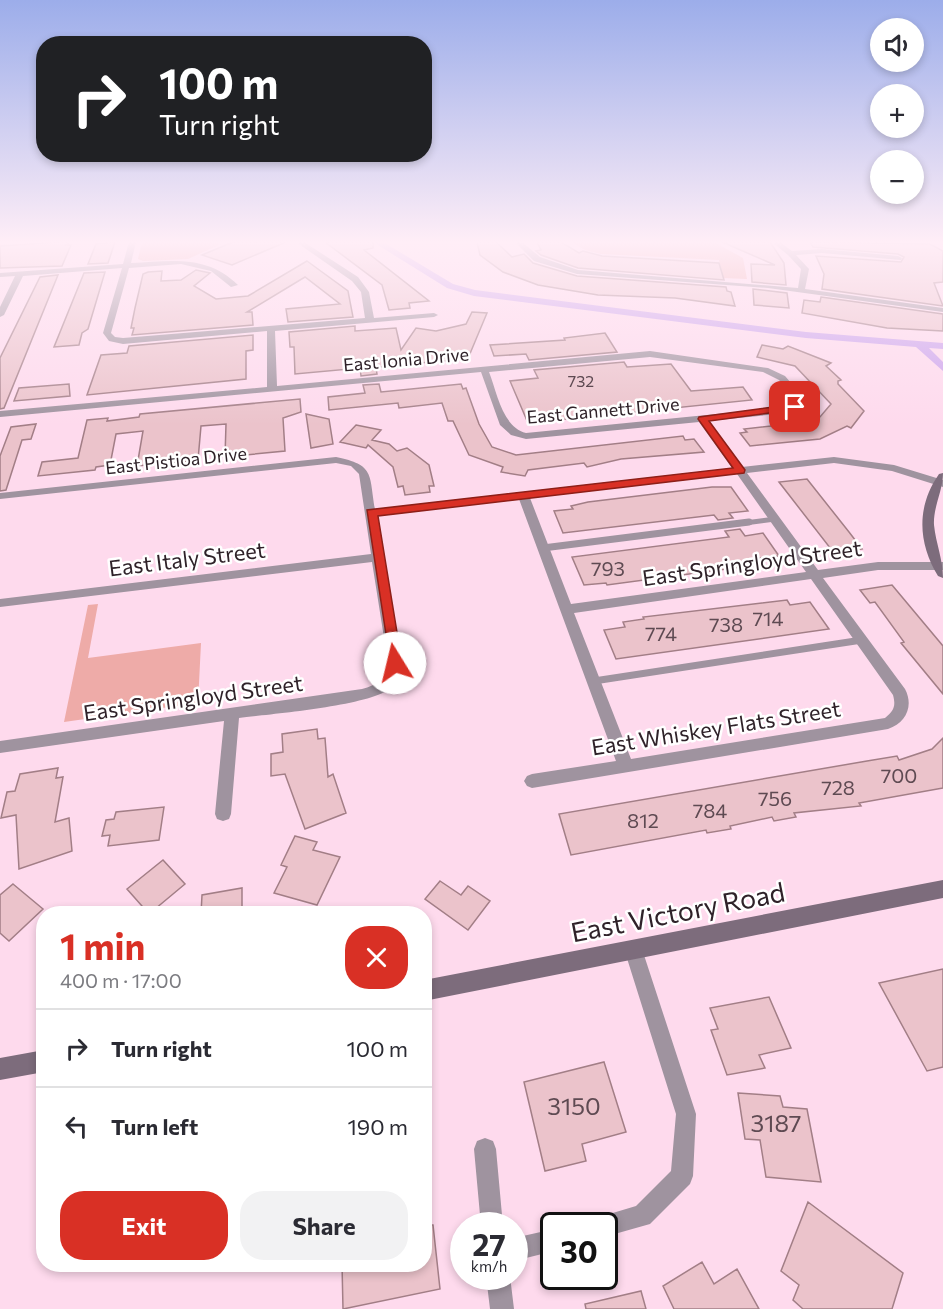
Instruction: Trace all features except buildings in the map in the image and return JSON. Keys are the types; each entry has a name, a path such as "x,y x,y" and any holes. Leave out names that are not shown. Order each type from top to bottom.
{"main road":[{"path":"941,481 929,506 928,524 930,543 942,568"},
{"name":"East Victory Road","path":"432,990 634,952 943,889"},
{"path":"0,1069 36,1062"}],"street":[{"path":"116,303 107,333 112,339 123,341 434,315"},
{"path":"366,303 370,321"},
{"path":"891,303 943,310"},
{"path":"271,329 272,389"},
{"name":"East Ionia Drive","path":"0,414 666,354 776,373 797,394 798,402"},
{"name":"East Gannett Drive","path":"484,369 505,425 515,433 537,436 788,410 798,402"},
{"path":"702,419 862,640"},
{"path":"378,557 371,513 834,459 894,468 941,481"},
{"name":"East Pistioa Drive","path":"0,496 336,460 355,464 364,473 371,513"},
{"path":"523,495 626,766"},
{"name":"East Springloyd Street","path":"0,747 362,696 378,691 389,683 395,673 395,663 378,557"},
{"name":"East Italy Street","path":"0,603 378,557"},
{"name":"East Springloyd Street","path":"567,609 878,566 942,568"},
{"name":"East Whiskey Flats Street","path":"532,781 888,723 902,710 903,702 900,693 862,640"},
{"path":"223,814 232,713"},
{"path":"618,1222 642,1216 682,1176 686,1114 634,952"},
{"path":"485,1149 491,1212"},
{"path":"500,1290 502,1309"}],"lane":[{"path":"543,548 775,519"},
{"path":"594,681 862,640"}],"shaded area":[{"path":"98,604 88,658 201,643 198,703 64,722 88,605"}],"waterway":[{"path":"554,303 806,335 943,346"},
{"path":"920,345 943,368"}],"route":[{"path":"395,663 371,513 740,470 702,419 788,410 795,407"}]}
